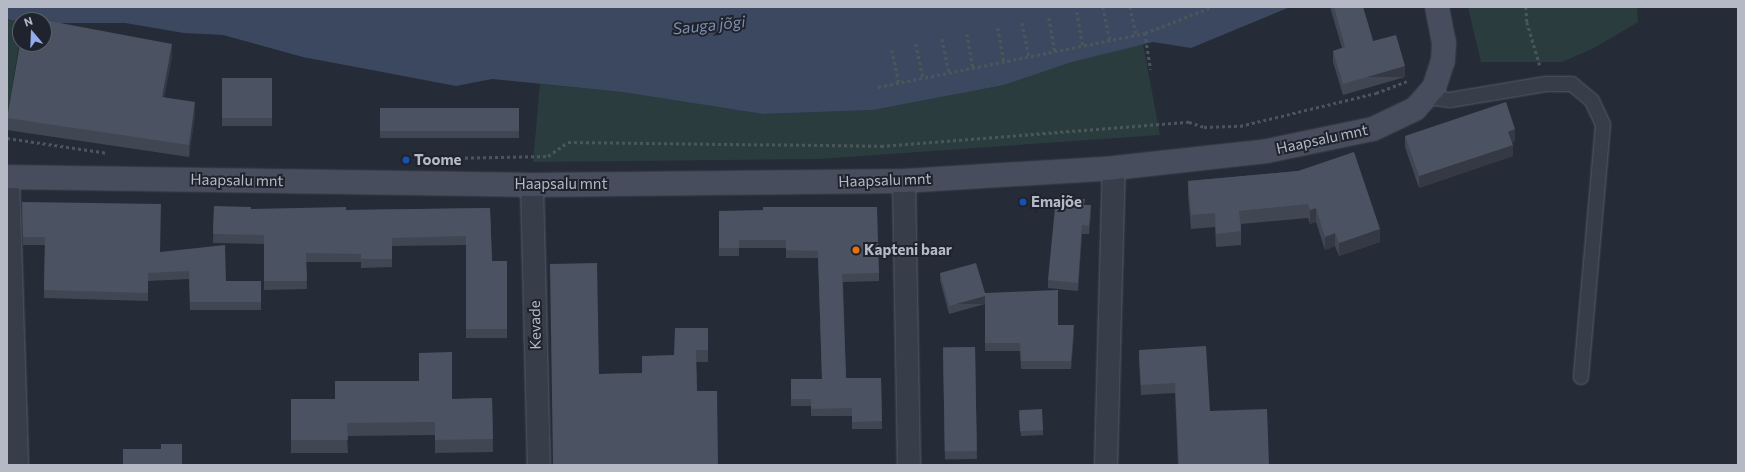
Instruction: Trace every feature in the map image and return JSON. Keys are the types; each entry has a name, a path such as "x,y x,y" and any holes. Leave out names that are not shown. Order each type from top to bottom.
{"main road":[{"name":"Haapsalu mnt","path":"8,177 532,185 904,181 1114,168 1267,151 1320,142 1373,128 1399,118 1428,97 1434,88 1443,61 1444,43 1437,7"}],"street":[{"path":"1106,465 1114,168"},
{"path":"8,177 17,465"},
{"path":"904,181 909,465"},
{"name":"Kevade","path":"532,185 539,465"}],"lane":[{"path":"1428,97 1450,100 1546,84 1572,84 1592,101 1603,125 1581,378"}],"path":[{"path":"1103,7 1110,40"},
{"path":"1130,7 1136,34"},
{"path":"878,87 1145,33 1212,7"},
{"path":"1526,7 1527,22 1546,84"},
{"path":"1076,12 1083,45"},
{"path":"1048,18 1055,51"},
{"path":"1022,23 1029,56"},
{"path":"998,28 1004,61"},
{"path":"1145,33 1151,70"},
{"path":"967,34 973,68"},
{"path":"942,39 948,73"},
{"path":"916,44 923,78"},
{"path":"892,50 899,83"},
{"path":"438,158 548,156 568,142 881,146 1189,122 1204,127 1240,126 1376,93 1415,77"},
{"path":"7,138 113,154"}],"shaded area":[{"path":"1468,7 1637,7 1638,22 1594,48 1562,62 1481,62"},
{"path":"7,19 12,20 12,52 18,52 7,117"},
{"path":"1143,44 1160,135 818,159 533,162 540,84 622,92 763,114 873,110 1004,85 1072,62"}],"water":[{"name":"Sauga jõgi","path":"7,7 1290,7 1191,48 1153,42 1072,62 1004,85 873,110 763,114 622,92 492,79 456,86 303,57 223,35 184,33 125,23 52,23 52,12 12,12 12,20 7,19"}],"building":[{"path":"1334,7 1363,7 1373,41 1396,35 1405,66 1343,84 1333,51 1345,47"},
{"path":"52,22 172,44 162,97 195,102 189,145 7,118 19,52 52,52"},
{"path":"222,78 272,78 272,118 222,118"},
{"path":"1506,102 1515,129 1508,132 1513,145 1419,176 1405,136"},
{"path":"380,108 519,108 519,131 380,131"},
{"path":"1354,152 1380,229 1339,243 1335,233 1325,237 1316,208 1310,210 1308,204 1239,211 1241,231 1216,234 1215,213 1191,215 1188,181 1298,171"},
{"path":"1056,197 1085,199 1084,205 1091,205 1089,226 1082,225 1078,283 1048,280"},
{"path":"22,202 161,204 160,252 225,245 226,281 261,281 261,302 190,302 189,271 148,273 148,293 44,290 45,237 23,237"},
{"path":"214,206 251,207 251,209 346,207 346,210 490,208 492,261 507,261 507,329 466,329 466,236 392,238 392,259 361,259 361,254 306,253 307,281 264,281 264,235 213,234"},
{"path":"763,207 877,207 879,273 842,274 846,378 881,378 882,421 852,422 852,408 811,409 811,399 791,399 791,379 822,379 818,251 786,250 786,240 739,240 739,248 719,248 719,211 763,210"},
{"path":"597,263 599,374 642,373 642,356 674,355 675,328 708,328 708,350 696,350 697,391 717,391 718,465 553,465 550,264"},
{"path":"976,263 985,293 1058,290 1058,325 1074,325 1071,361 1021,361 1020,343 985,343 985,296 949,306 940,273"},
{"path":"1206,346 1210,411 1267,409 1269,465 1179,465 1175,383 1141,385 1139,350"},
{"path":"975,347 977,451 945,452 943,348"},
{"path":"452,352 452,399 492,398 493,439 435,440 435,422 347,423 348,440 291,440 291,399 335,399 335,381 419,381 419,353"},
{"path":"1042,409 1043,430 1020,431 1019,410"},
{"path":"161,444 182,444 182,465 123,465 123,449 161,449"}],"place":[{"name":"Toome","path":"406,160"},
{"name":"Emajõe","path":"1023,202"},
{"name":"Kapteni baar","path":"856,250"}]}
